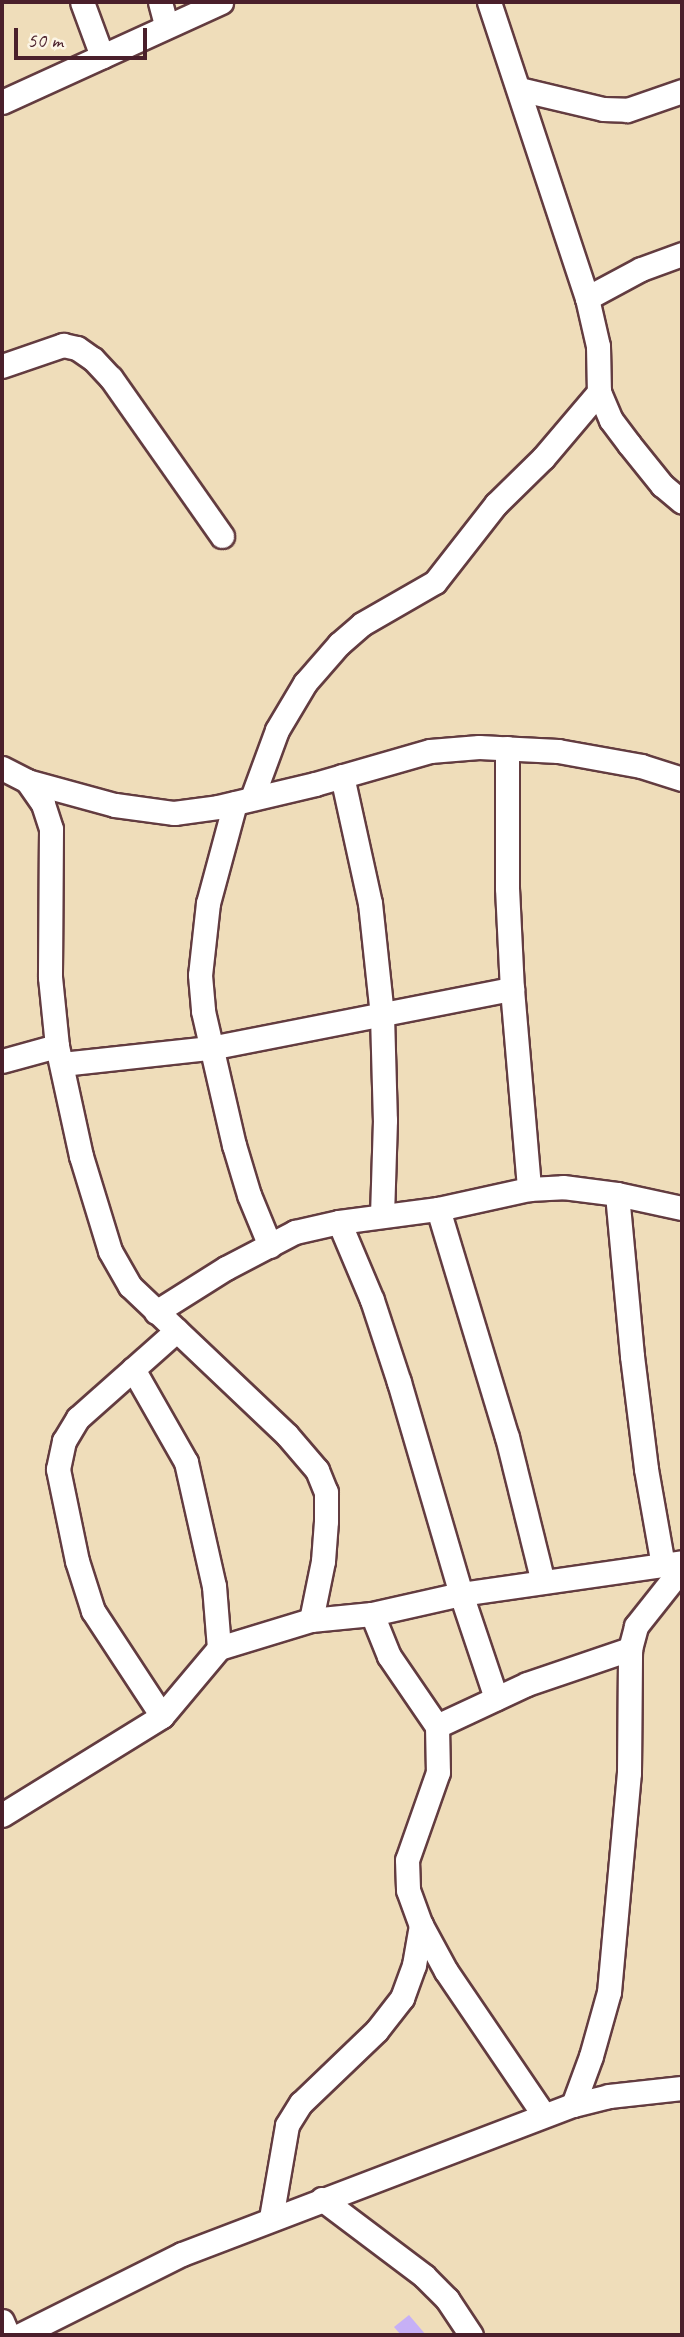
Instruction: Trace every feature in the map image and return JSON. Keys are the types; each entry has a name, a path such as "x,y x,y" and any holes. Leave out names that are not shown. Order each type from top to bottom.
{"street":[{"path":"82,2 102,56"},
{"path":"160,2 166,24"},
{"path":"2,102 166,24 220,2"},
{"path":"489,2 587,298 598,346 599,392 611,420 629,444 662,485 682,502"},
{"path":"519,89 603,108 627,110 682,91"},
{"path":"587,298 641,269 682,254"},
{"path":"2,366 62,345 76,348 93,359 111,378 222,536"},
{"path":"270,1246 249,1195 210,1048 203,1011 201,964 208,903 243,800 276,730 305,683 339,644 362,624 435,582 496,504 543,457 599,392"},
{"path":"507,748 507,888 512,989 529,1189"},
{"path":"2,768 27,781 115,805 174,813 243,800 430,751 507,748 570,753 641,766 682,779"},
{"path":"342,776 370,903 382,1015 385,1120 382,1216"},
{"path":"27,781 43,804 51,829 50,977 60,1055 81,1156 110,1251 130,1286 287,1435 317,1470 326,1492 326,1521 323,1561 311,1620"},
{"path":"2,1061 60,1055 210,1048 512,989"},
{"path":"156,1312 226,1268 295,1232 339,1222 438,1209 529,1189 563,1187 617,1194 682,1208"},
{"path":"573,2105 591,2056 609,1992 628,1793 630,1649 636,1626 676,1565 632,1356 617,1194"},
{"path":"438,1209 507,1437 543,1582"},
{"path":"339,1222 372,1300 461,1594 496,1698"},
{"path":"162,1716 93,1611 77,1561 58,1469 64,1441 78,1418 177,1330"},
{"path":"133,1369 186,1462 214,1586 219,1648"},
{"path":"2,1815 162,1716 219,1648 311,1620 372,1614 461,1594 676,1565"},
{"path":"372,1614 389,1656 437,1726 438,1772 407,1860 408,1890 446,1971 544,2115"},
{"path":"437,1726 527,1684 630,1649"},
{"path":"271,2218 287,2125 301,2103 377,2030 402,1998 414,1965 422,1924"},
{"path":"20,2335 182,2254 544,2115 609,2096 682,2088"},
{"path":"322,2199 424,2276 447,2299 471,2335"},
{"path":"2,2321 8,2335"}],"building":[{"path":"409,2315 426,2335 401,2335 394,2327"}]}
